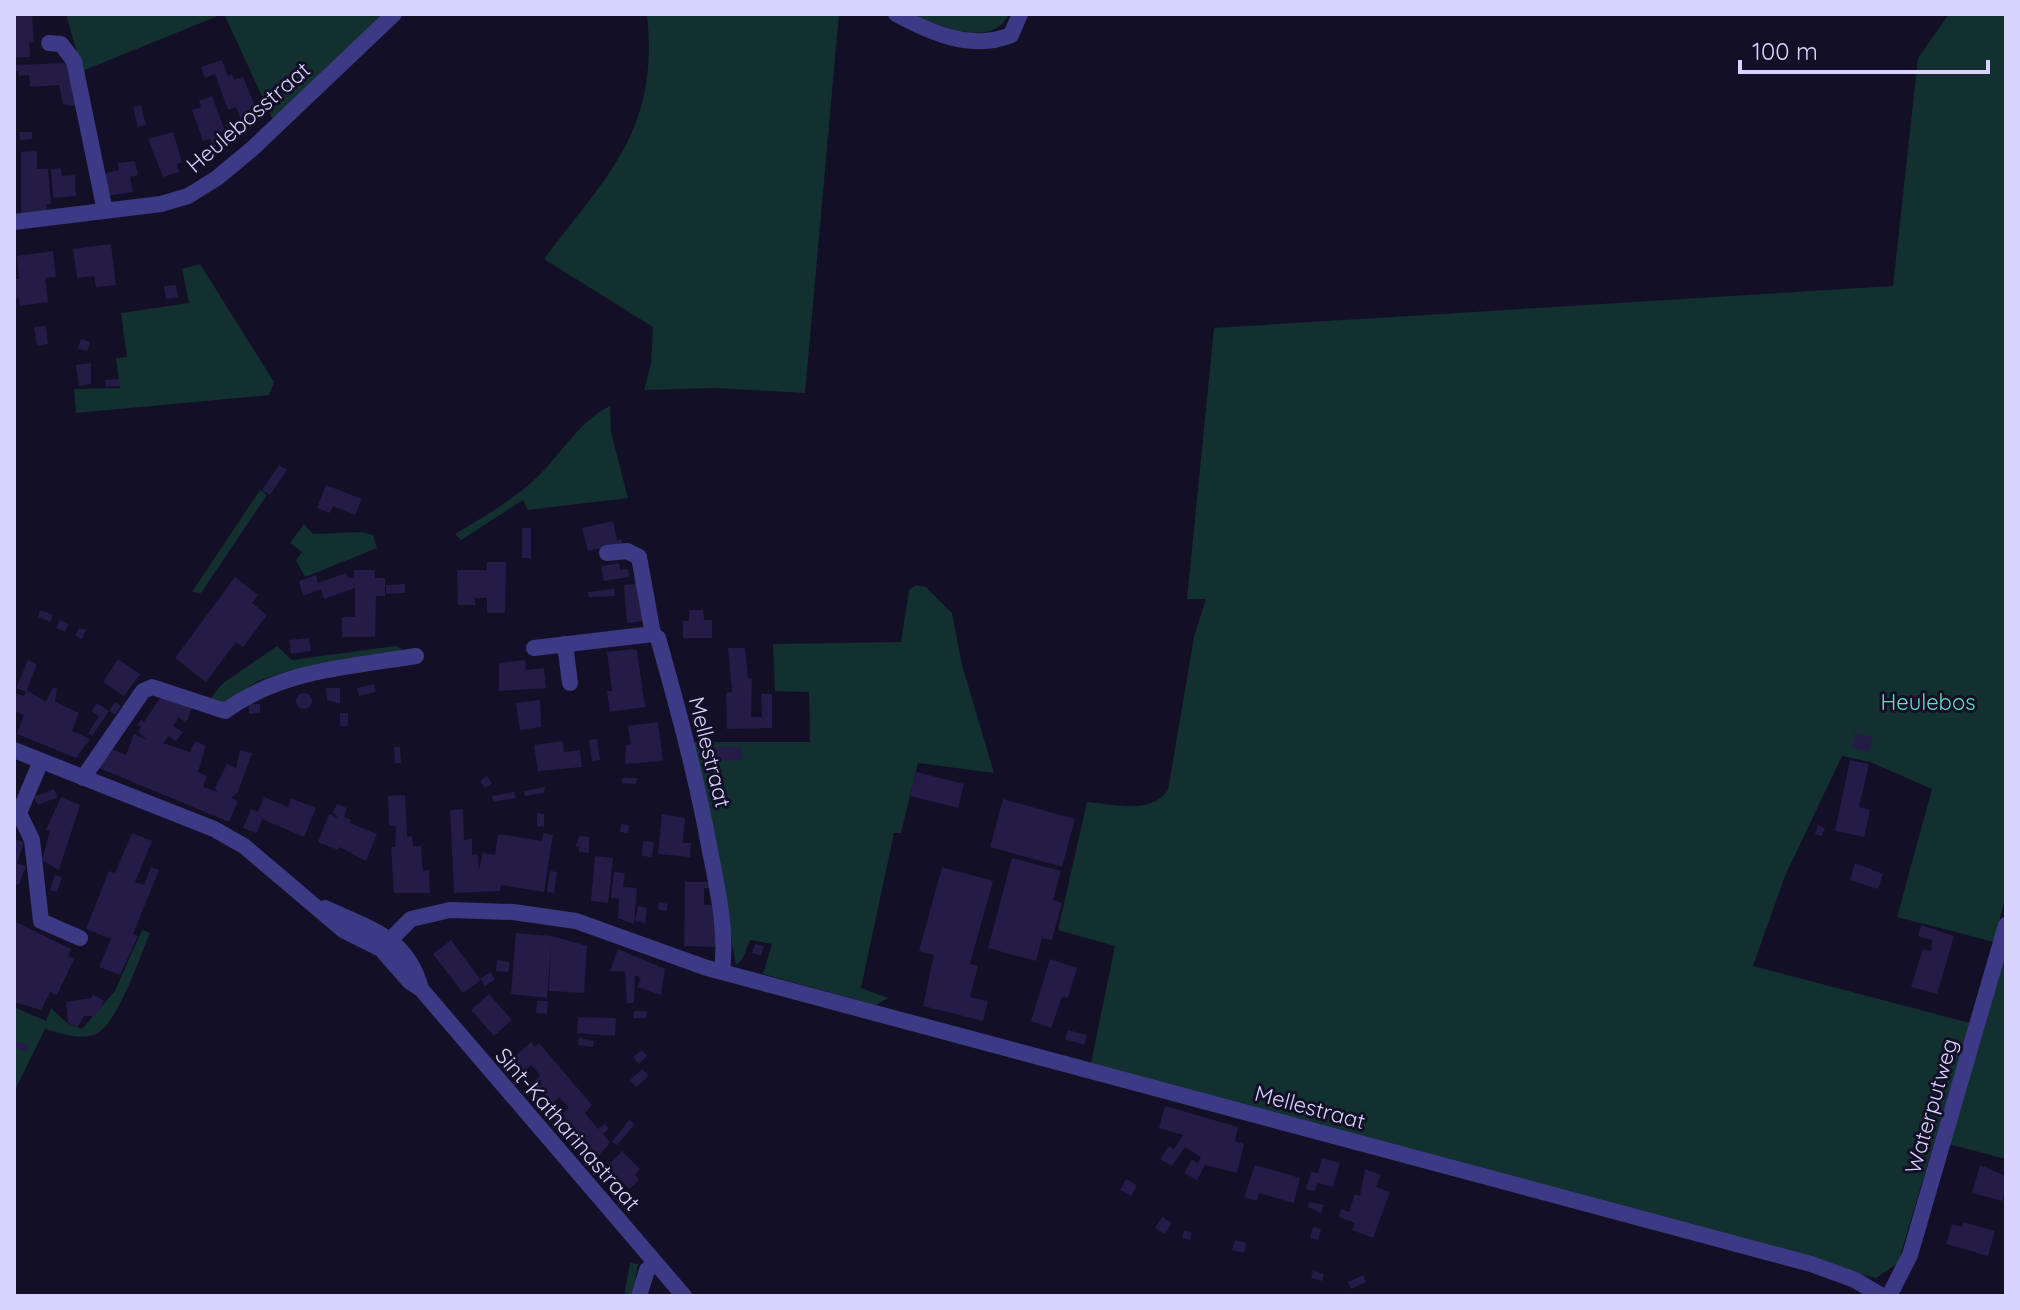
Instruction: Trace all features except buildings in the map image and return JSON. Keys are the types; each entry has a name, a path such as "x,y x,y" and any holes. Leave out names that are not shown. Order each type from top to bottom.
{"street":[{"name":"Heulebosstraat","path":"14,222 161,204 188,196 217,178 394,14"},
{"path":"896,14 934,31 981,42 1011,35 1020,14"},
{"path":"49,43 61,44 74,61 105,211"},
{"name":"Mellestraat","path":"607,553 627,551 639,557 653,634 658,638 695,770 719,898 725,949 722,972"},
{"path":"534,648 653,634"},
{"path":"565,644 570,683"},
{"path":"83,778 143,691 152,687 225,711 253,691 279,680 416,656"},
{"path":"14,750 214,829 244,846 312,902 386,943"},
{"path":"41,761 19,813 32,840 41,921 80,938"},
{"name":"Mellestraat","path":"386,943 411,919 450,910 513,912 576,921 722,972 1811,1264 1855,1280 1882,1296"},
{"name":"Waterputweg","path":"1889,1296 1910,1255 2006,925"},
{"name":"Sint-Katharinastraat","path":"386,943 417,974 421,989 684,1296"},
{"path":"639,1296 647,1270 655,1263"}],"green space":[{"path":"66,14 223,14 82,71"},
{"path":"224,14 387,14 273,120"},
{"path":"647,14 839,14 805,393 716,388 644,390 651,364 653,327 544,259 608,174 637,120 649,54"},
{"path":"912,14 1009,14 1001,25 978,33 935,24"},
{"name":"Heulebos","path":"1949,14 2006,14 2006,894 1994,942 1897,917 1932,789 1870,762 1842,756 1785,876 1753,966 1970,1023 1898,1263 1876,1278 1091,1063 1115,946 1058,930 1087,802 1142,805 1161,798 1168,790 1194,637 1206,599 1187,599 1214,328 1893,286 1918,58"},
{"path":"200,264 274,382 269,395 76,413 74,389 120,388 116,358 127,357 121,313 189,303 182,269"},
{"path":"610,406 611,432 628,498 528,510 523,500 461,540 455,534 524,489 588,421"},
{"path":"260,490 267,495 201,593 192,592"},
{"path":"304,524 313,534 361,532 373,535 377,548 305,577 296,560 302,552 290,543"},
{"path":"916,585 926,587 952,613 962,665 994,773 918,763 901,833 894,833 861,988 888,998 876,1005 763,974 772,944 750,940 743,958 736,965 694,742 810,742 809,692 775,691 773,644 901,642 909,590"},
{"path":"277,646 292,660 395,646 402,649 403,657 288,671 258,681 221,705 211,698 222,684"},
{"path":"142,930 150,933 127,990 111,1019 94,1035 82,1037 45,1029 14,1092 14,1007 46,1021 51,1008 67,1023 82,1029 115,991"},
{"path":"2006,941 2006,1159 1948,1144"},
{"path":"630,1263 638,1264 632,1296 624,1296"}]}
